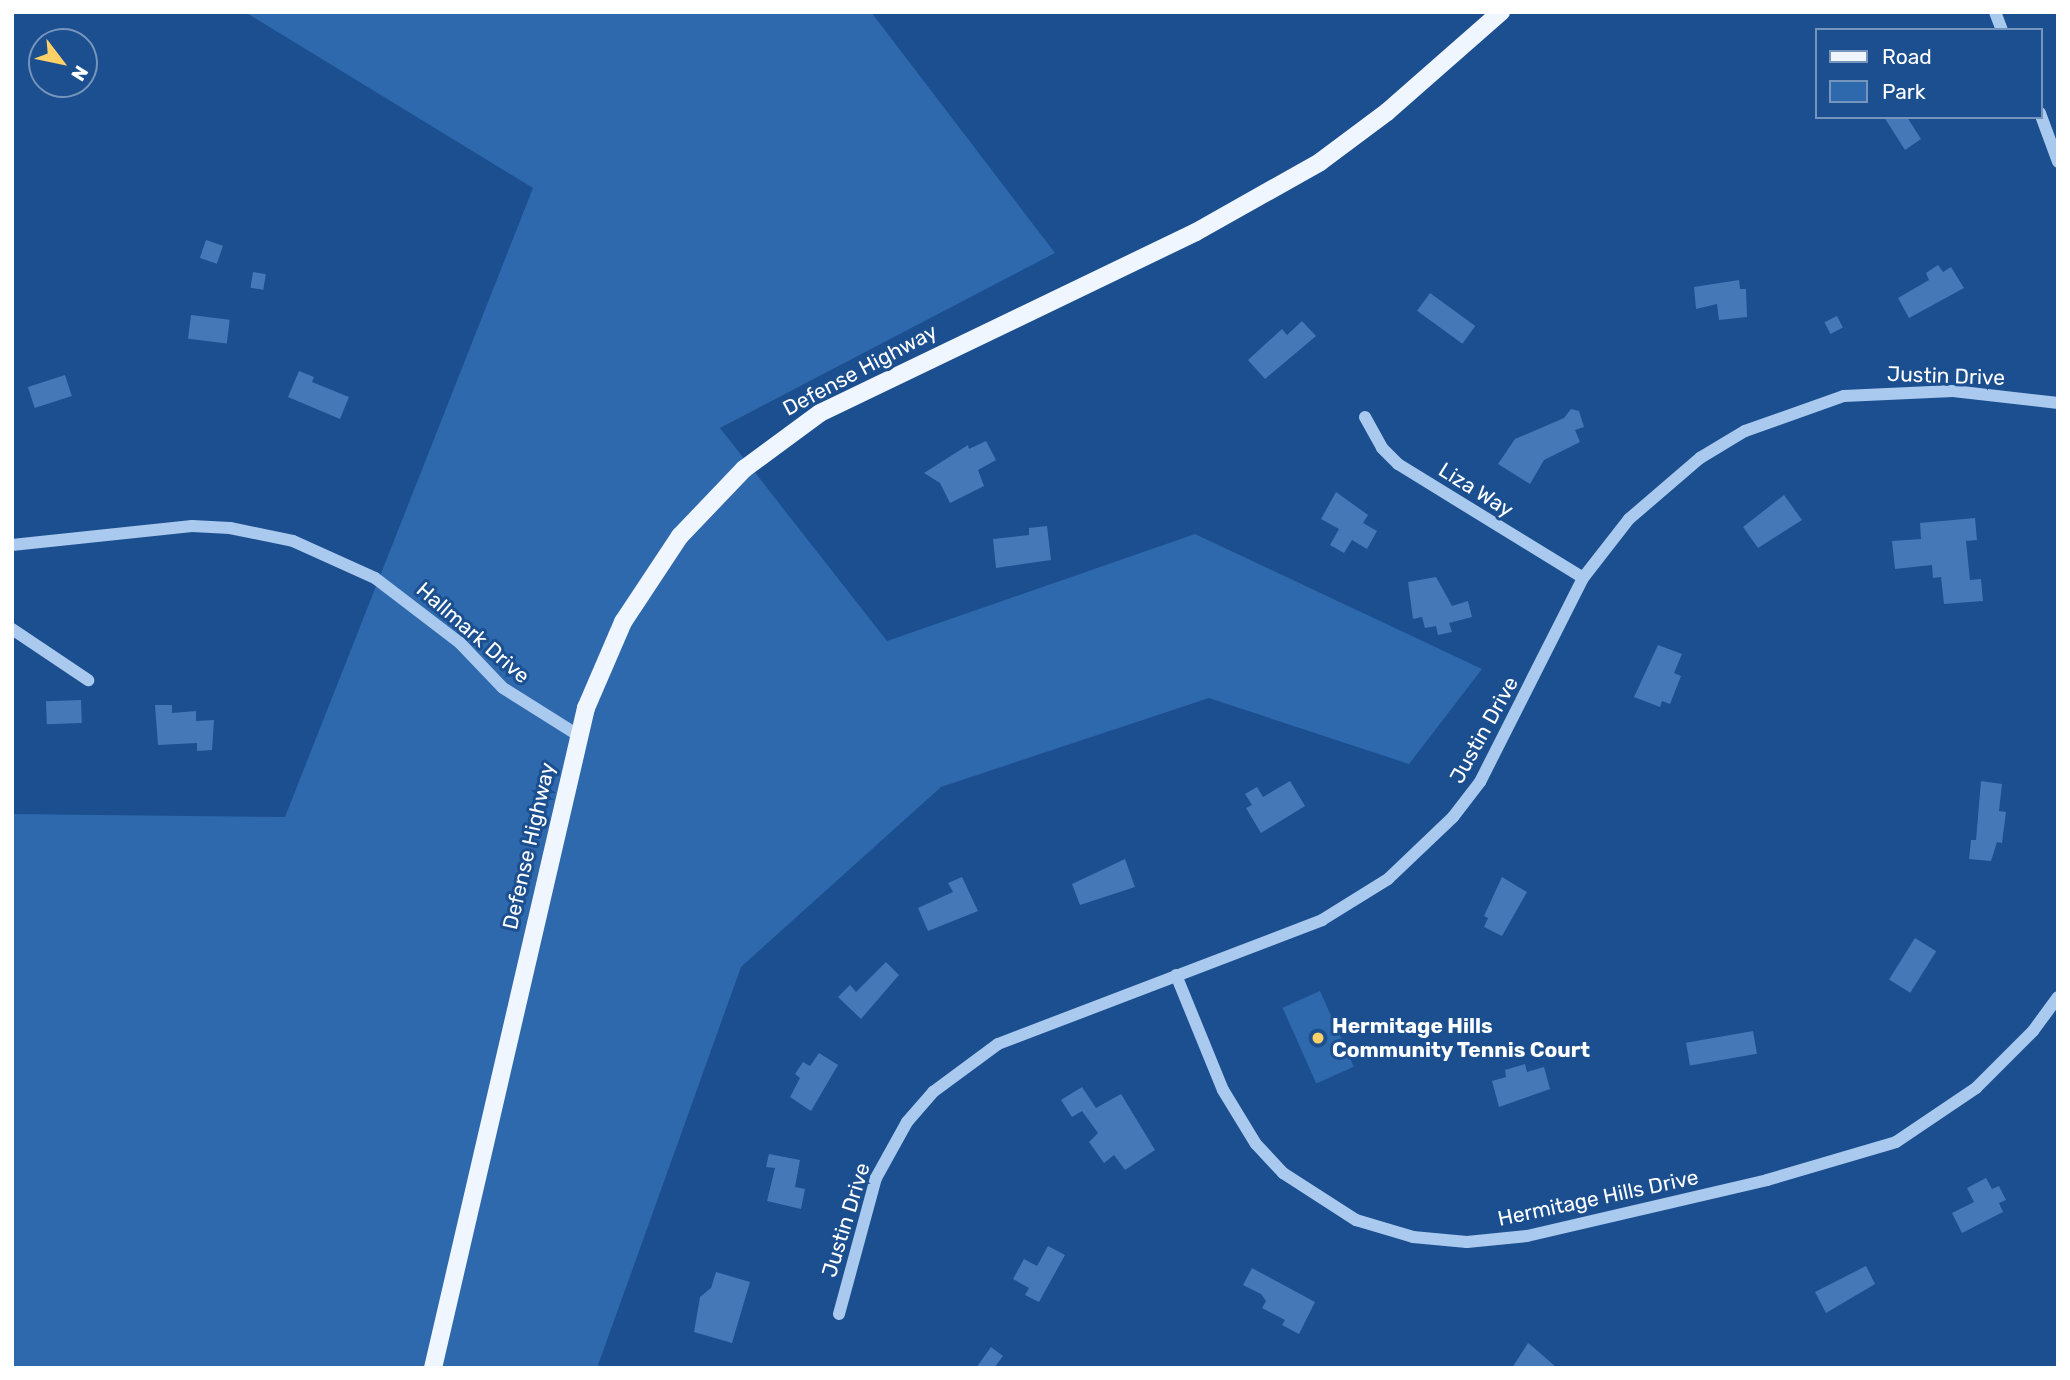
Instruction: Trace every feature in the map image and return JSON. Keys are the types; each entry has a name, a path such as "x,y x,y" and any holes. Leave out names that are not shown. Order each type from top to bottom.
{"main road":[{"name":"Defense Highway","path":"433,1368 578,735 608,650 659,564 711,500 776,442 868,387 1269,193 1366,130 1501,12"}],"street":[{"path":"1995,12 2002,28"},
{"path":"2042,118 2058,162"},
{"name":"Justin Drive","path":"839,1314 876,1178 907,1122 933,1092 998,1044 1322,920 1388,879 1419,852 1480,782 1583,578 1629,519 1700,458 1745,431 1815,404 1844,396 1914,390 2058,403"},
{"name":"Liza Way","path":"1365,417 1382,448 1398,464 1583,578"},
{"name":"Hallmark Drive","path":"12,545 192,526 230,528 293,541 375,578 460,643 503,688 578,735"},
{"path":"12,629 88,680"},
{"name":"Hermitage Hills Drive","path":"1176,975 1223,1090 1255,1144 1283,1173 1356,1220 1413,1237 1467,1242 1527,1236 1768,1180 1896,1142 1976,1088 2033,1031 2058,997"}],"green space":[{"path":"245,12 871,12 1055,253 720,428 887,641 1195,534 1482,669 1409,764 1209,698 941,787 741,967 597,1368 12,1368 12,814 285,817 533,188"},
{"name":"Hermitage Hills Community Tennis Court","path":"1320,991 1354,1067 1316,1084 1283,1008"}],"building":[{"path":"1885,119 1908,119 1921,139 1905,150"},
{"path":"206,240 223,246 217,264 200,258"},
{"path":"1938,265 1943,272 1951,267 1964,288 1909,318 1898,298 1929,280 1926,273"},
{"path":"253,272 266,274 263,290 250,288"},
{"path":"1739,280 1740,289 1746,289 1747,317 1719,320 1717,304 1696,309 1694,287"},
{"path":"1430,293 1475,326 1462,344 1417,311"},
{"path":"191,315 230,320 227,344 188,339"},
{"path":"1837,316 1843,328 1830,334 1825,322"},
{"path":"1302,321 1316,336 1265,379 1248,360 1282,329 1287,335"},
{"path":"299,371 314,377 312,382 349,397 340,419 288,397"},
{"path":"65,375 72,396 35,408 28,387"},
{"path":"1571,409 1579,411 1584,427 1575,430 1580,442 1544,460 1530,484 1498,464 1515,439 1564,418"},
{"path":"986,441 996,460 978,470 984,486 950,503 940,483 924,473 968,445 969,449"},
{"path":"1336,492 1368,515 1363,523 1377,531 1367,549 1352,540 1344,553 1330,545 1339,529 1321,519"},
{"path":"1784,495 1802,520 1758,548 1743,527"},
{"path":"1975,518 1977,540 1966,541 1970,580 1981,579 1983,601 1944,604 1941,577 1933,578 1932,565 1895,569 1892,541 1921,539 1920,523"},
{"path":"1047,526 1051,560 996,568 993,539 1029,535 1029,528"},
{"path":"1436,577 1452,606 1468,601 1472,617 1449,623 1452,632 1438,635 1436,626 1425,628 1422,617 1413,619 1408,582"},
{"path":"1658,645 1682,654 1674,673 1681,676 1670,704 1662,701 1660,707 1634,697"},
{"path":"81,700 82,723 47,724 46,701"},
{"path":"155,705 172,705 172,713 196,711 196,721 214,720 212,750 197,751 197,743 158,745"},
{"path":"1290,781 1305,806 1261,833 1246,808 1252,805 1245,794 1257,787 1263,797"},
{"path":"1981,781 2002,784 1999,811 2006,812 2002,843 1997,842 1991,861 1969,859 1971,840 1976,840"},
{"path":"1125,859 1135,887 1080,905 1072,884"},
{"path":"962,877 978,911 928,931 918,908 953,892 948,883"},
{"path":"1502,877 1527,892 1502,936 1484,927 1488,918 1484,916"},
{"path":"1915,938 1936,951 1910,993 1889,980"},
{"path":"886,962 899,975 861,1019 838,997 850,985 856,992"},
{"path":"1753,1031 1757,1054 1690,1065 1686,1043"},
{"path":"819,1053 838,1065 811,1111 790,1097 800,1078 795,1074 803,1062 810,1066"},
{"path":"1525,1064 1527,1072 1544,1067 1550,1089 1499,1107 1492,1081 1506,1077 1505,1070"},
{"path":"1082,1087 1096,1108 1121,1094 1155,1150 1125,1170 1114,1155 1104,1163 1089,1142 1098,1133 1082,1111 1072,1117 1061,1100"},
{"path":"769,1154 800,1160 795,1187 805,1189 801,1209 767,1201 775,1168 766,1167"},
{"path":"1986,1178 1992,1189 1999,1186 2006,1200 1999,1203 2003,1212 1962,1233 1952,1213 1974,1202 1967,1188"},
{"path":"1048,1246 1065,1255 1039,1302 1025,1295 1029,1288 1013,1279 1024,1259 1037,1266"},
{"path":"1866,1266 1875,1284 1826,1313 1815,1292"},
{"path":"1252,1268 1315,1302 1299,1334 1282,1325 1285,1320 1262,1308 1266,1301 1261,1294 1243,1285"},
{"path":"716,1272 750,1282 732,1343 694,1332 700,1297 711,1288"},
{"path":"1528,1343 1532,1346 1557,1368 1512,1368"},
{"path":"991,1347 1003,1356 994,1368 976,1368"}],"place":[{"name":"Hermitage Hills Community Tennis Court","path":"1318,1038"}]}
